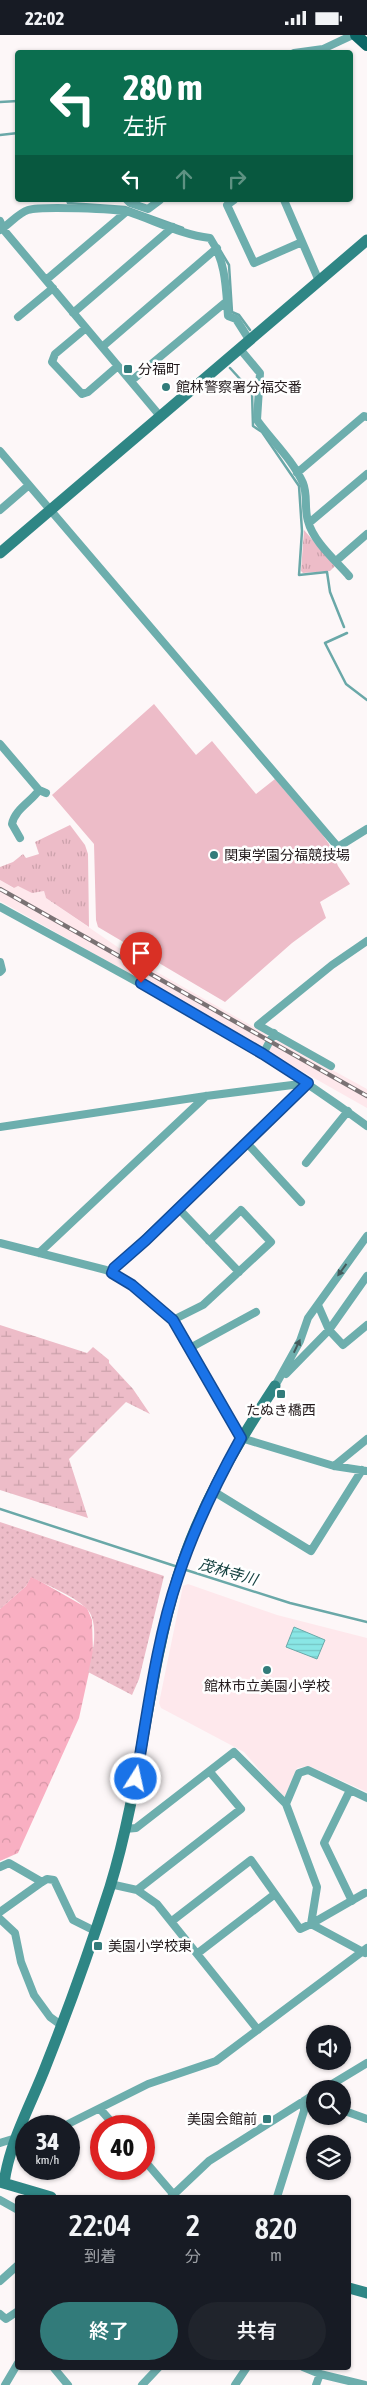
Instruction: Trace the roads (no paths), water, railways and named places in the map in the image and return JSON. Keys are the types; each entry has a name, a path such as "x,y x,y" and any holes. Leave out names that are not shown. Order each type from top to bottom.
{"main road":[{"path":"354,35 367,45"}],"street":[{"path":"319,50 354,35"},
{"path":"129,202 148,209 157,202"},
{"path":"231,202 227,205 254,263 302,242"},
{"path":"285,202 319,281"},
{"path":"160,416 1,227 28,210 66,208 126,211 173,227 191,236 210,238 217,248 223,266 228,316 236,319 250,341"},
{"path":"46,280 126,211"},
{"path":"73,313 173,227"},
{"path":"0,553 367,240"},
{"path":"102,347 217,248"},
{"path":"18,317 53,288"},
{"path":"131,381 227,301"},
{"path":"86,328 55,354 52,362 82,394 88,392 118,366"},
{"path":"240,349 260,373 258,420 297,473 306,494 308,523 311,531 349,576"},
{"path":"297,473 364,417 367,417"},
{"path":"0,451 338,847 367,829"},
{"path":"308,523 367,474"},
{"path":"0,510 29,485"},
{"path":"336,561 367,534"},
{"path":"0,744 43,791 13,816 12,824 20,839"},
{"path":"2,911 158,992 263,1054 308,1083 367,1126"},
{"path":"331,1066 258,1025 332,965 367,941"},
{"path":"0,962 2,970 0,972"},
{"path":"263,1054 274,1033"},
{"path":"0,1127 206,1096 308,1083"},
{"path":"112,1273 114,1268 308,1083"},
{"path":"39,1253 206,1096"},
{"path":"306,1163 348,1111"},
{"path":"246,1143 301,1202"},
{"path":"178,1209 239,1272"},
{"path":"173,1320 203,1305 271,1242 241,1210 209,1241"},
{"path":"28,2115 31,2097 46,2066 62,2025 110,1884 125,1829 155,1669 183,1560 212,1491 241,1438 275,1386 300,1341 305,1325 367,1236"},
{"path":"0,1243 112,1273 132,1285 173,1320 241,1438 334,1466 365,1470 311,1551 212,1491"},
{"path":"275,1386 306,1351 328,1330 367,1276"},
{"path":"318,1305 328,1330 343,1345 367,1325"},
{"path":"190,1348 256,1312"},
{"path":"334,1466 367,1439"},
{"path":"125,1829 136,1828 234,1752 286,1804 316,1887 311,1924"},
{"path":"286,1804 299,1773 308,1770 367,1799"},
{"path":"137,1890 241,1809 210,1772"},
{"path":"350,1790 324,1843 352,1901"},
{"path":"172,1921 252,1860 300,1929 365,1893"},
{"path":"0,1867 9,1863 42,1882"},
{"path":"0,1912 42,1882 48,1879 54,1880 73,1920 95,1931"},
{"path":"110,1884 137,1890 157,1904 258,2030"},
{"path":"198,1953 276,1894"},
{"path":"0,1919 15,1933 24,1969 34,1995 50,2017 62,2025"},
{"path":"80,2118 148,2085 216,2061 366,1951 311,1924"},
{"path":"339,2080 367,2063"},
{"path":"32,2115 45,2081 46,2066"},
{"path":"173,2195 209,2161 304,2101"},
{"path":"278,2195 304,2111 304,2101"},
{"path":"100,2109 105,2115"},
{"path":"351,2113 367,2119"},
{"path":"0,2143 15,2137"},
{"path":"15,2163 2,2182 44,2195"},
{"path":"155,2174 171,2195"},
{"path":"0,2200 15,2208"},
{"path":"0,2281 15,2268"},
{"path":"351,2289 367,2293"},
{"path":"0,2315 6,2319 15,2313"},
{"path":"5,2385 15,2368"},
{"path":"56,2370 68,2385"},
{"path":"142,2385 155,2370"},
{"path":"235,2385 245,2370"},
{"path":"309,2370 320,2375 365,2385"},
{"path":"316,2385 320,2375"}],"water":[{"path":"294,1627 325,1640 317,1659 286,1647"}],"waterway":[{"path":"0,102 15,101"},
{"path":"0,135 15,133"},
{"path":"68,202 125,207 183,228"},
{"path":"220,250 229,265 232,312 239,315 250,330"},
{"path":"230,368 252,392 253,426 262,432 299,486 302,531 299,575 327,572 330,592 344,627"},
{"path":"347,633 325,643 346,684 367,700"},
{"name":"茂林寺川","path":"0,1509 178,1567"},
{"name":"茂林寺川","path":"183,1569 290,1603 367,1622"}],"railway":[{"path":"0,889 367,1096"}],"place":[{"name":"分福町","path":"128,369"},
{"name":"館林警察署分福交番","path":"166,387"},
{"name":"関東学園分福競技場","path":"214,855"},
{"name":"たぬき橋西","path":"281,1394"},
{"name":"館林市立美園小学校","path":"267,1670"},
{"name":"美園小学校東","path":"98,1946"},
{"name":"美園会館前","path":"267,2119"}]}
